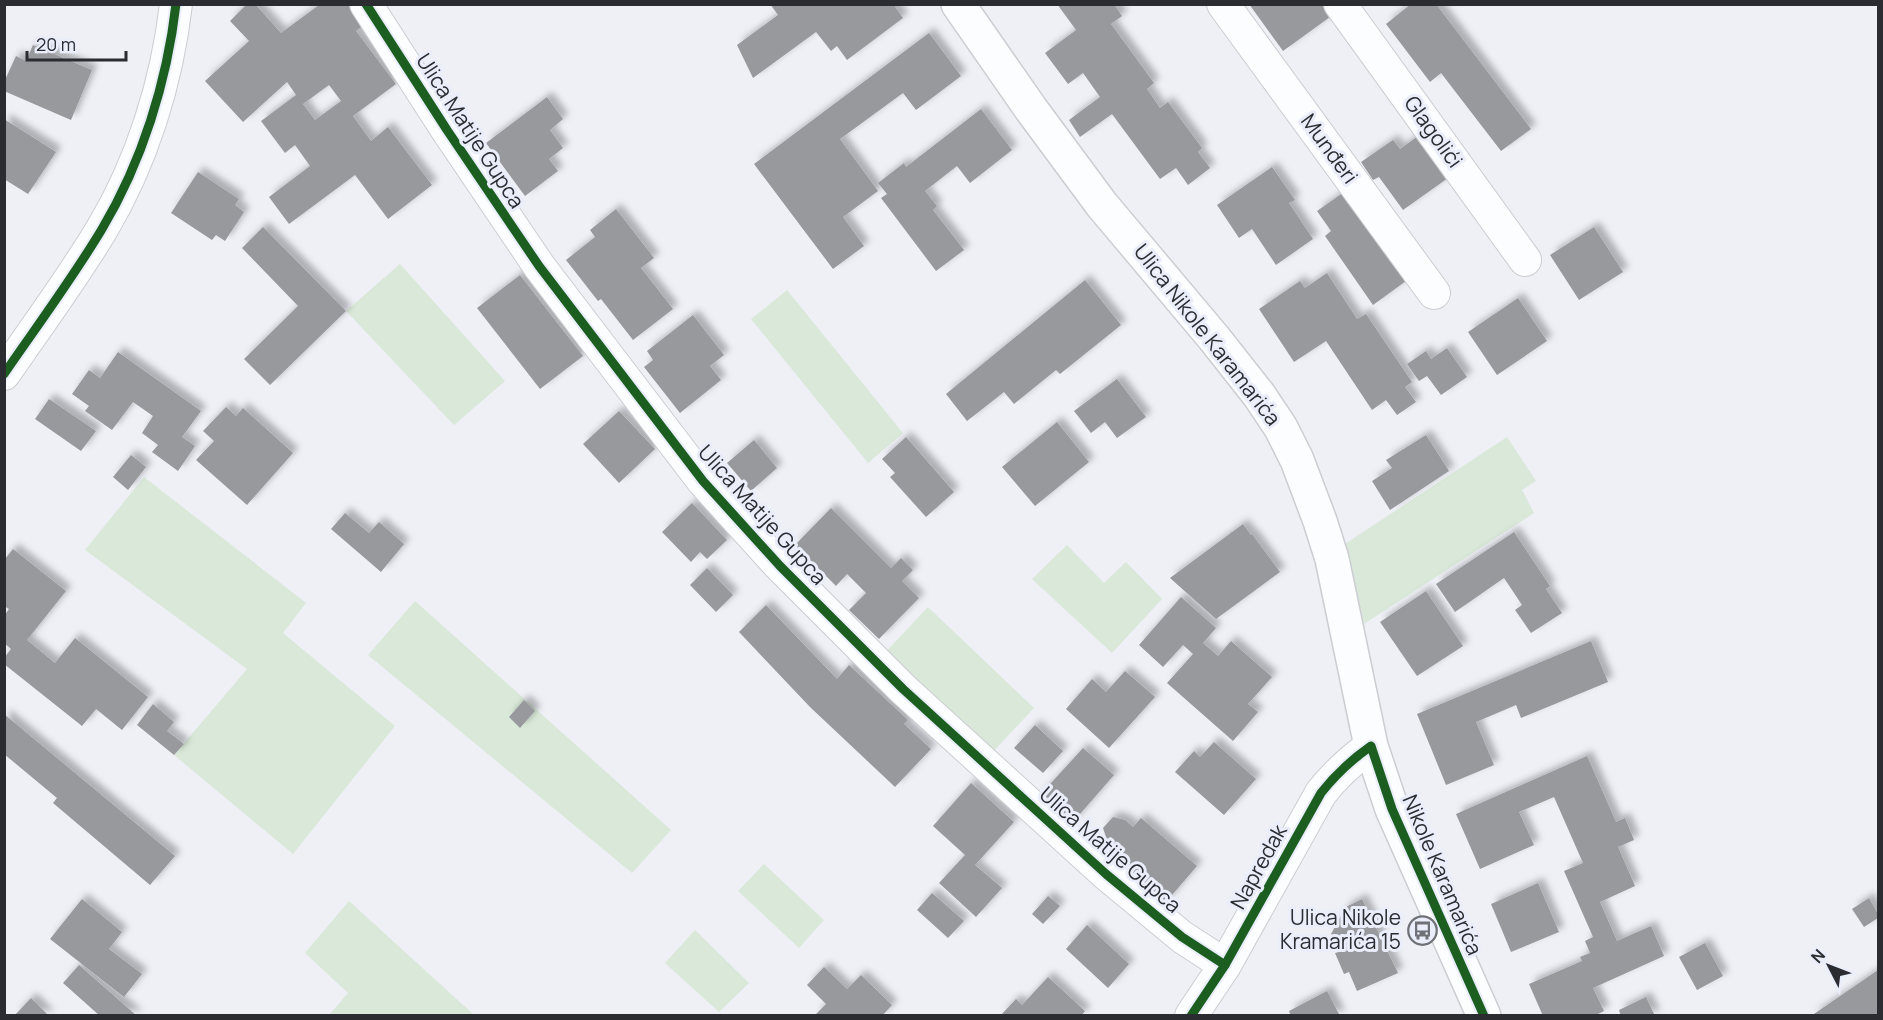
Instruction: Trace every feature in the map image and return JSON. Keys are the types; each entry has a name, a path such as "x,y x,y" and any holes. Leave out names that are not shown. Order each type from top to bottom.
{"main road":[{"name":"Ulica Nikole Karamarića","path":"958,4 1031,109 1102,205 1214,338 1259,395 1281,428 1297,460 1332,559 1371,746"},
{"name":"Nikole Karamarića","path":"1371,746 1396,819 1484,1016"}],"street":[{"path":"4,374 103,228 136,161 158,95 176,4"},
{"name":"Ulica Matije Gupca","path":"366,4 447,130 539,266 704,482 780,566 903,689 1106,874 1182,937 1225,965"},
{"name":"Munđeri","path":"1223,4 1434,293"},
{"name":"Glagolići","path":"1340,4 1525,260"},
{"name":"Napredak","path":"1191,1016 1225,965 1322,793 1338,771 1371,746"}],"green space":[{"path":"400,264 505,381 454,425 346,311"},
{"path":"787,290 903,433 868,463 751,319"},
{"path":"1507,437 1536,481 1522,490 1534,513 1364,624 1345,544"},
{"path":"144,477 306,603 283,633 395,726 293,854 174,755 247,669 85,550"},
{"path":"1067,545 1104,583 1126,562 1162,599 1112,653 1032,579"},
{"path":"415,601 671,830 632,873 368,655"},
{"path":"928,607 1034,708 986,759 880,658"},
{"path":"764,864 824,920 799,948 738,891"},
{"path":"349,901 474,1015 329,1015 348,993 305,953"},
{"path":"695,930 749,983 719,1012 665,963"}],"building":[{"path":"247,4 255,4 281,33 319,5 357,5 368,22 356,31 396,84 353,116 371,141 388,127 432,185 388,219 355,175 289,224 269,197 310,166 295,145 285,153 261,121 296,95 287,82 243,122 205,81 249,41 230,21","holes":["329,85 341,101 315,120 303,104"]},
{"path":"770,4 893,4 903,18 847,60 837,46 831,51 816,32 753,78 737,45 778,15"},
{"path":"1057,4 1114,4 1122,16 1111,24 1154,83 1147,89 1160,108 1168,102 1202,148 1198,152 1210,168 1188,185 1176,168 1160,179 1112,114 1080,137 1069,120 1100,97 1083,73 1068,84 1045,53 1076,30"},
{"path":"1249,4 1321,4 1330,17 1283,51"},
{"path":"1411,4 1436,4 1531,129 1501,151 1441,73 1430,82 1386,24"},
{"path":"929,33 961,76 916,110 903,93 840,139 878,191 843,217 864,246 833,269 754,164"},
{"path":"33,45 92,70 71,120 4,91 4,82 16,56 26,61"},
{"path":"547,97 563,119 550,130 563,148 549,159 558,171 525,196 486,143"},
{"path":"981,109 1012,150 970,183 957,166 925,191 937,206 933,210 964,250 936,271 881,198 887,194 878,183 904,163 906,167"},
{"path":"4,119 56,152 28,194 4,179"},
{"path":"1418,136 1448,178 1403,210 1379,177 1373,180 1361,162 1393,140 1400,149"},
{"path":"1272,167 1295,200 1289,203 1313,239 1276,265 1252,229 1239,238 1217,205"},
{"path":"198,172 239,199 235,205 244,212 225,241 216,235 212,240 171,213"},
{"path":"1344,192 1406,281 1373,305 1325,236 1331,231 1317,211"},
{"path":"616,209 654,258 641,268 673,309 633,340 566,260 595,237 590,230"},
{"path":"263,227 346,311 270,385 244,359 298,306 242,248"},
{"path":"1594,227 1623,272 1579,300 1550,255"},
{"path":"1327,273 1357,319 1366,314 1412,382 1405,387 1416,402 1397,415 1386,400 1372,410 1326,341 1294,362 1259,309 1300,281 1305,288"},
{"path":"520,275 583,356 540,389 477,308"},
{"path":"1085,280 1121,325 1060,374 1056,370 1014,404 1004,392 967,421 946,394"},
{"path":"1518,298 1547,341 1497,375 1468,332"},
{"path":"693,315 724,355 710,366 721,380 680,413 644,367 653,360 647,351"},
{"path":"1447,348 1467,377 1441,395 1427,376 1419,381 1407,364 1426,351 1431,359"},
{"path":"118,352 201,411 182,437 195,446 178,471 152,452 158,445 142,433 153,416 133,402 112,430 85,411 89,406 72,394 89,370 100,378"},
{"path":"1117,379 1146,417 1117,438 1105,422 1091,433 1074,411"},
{"path":"49,399 96,431 81,451 35,419"},
{"path":"226,407 236,416 243,408 293,453 247,505 196,460 214,441 203,431"},
{"path":"619,411 655,449 619,483 583,444"},
{"path":"1057,422 1089,462 1035,506 1002,467"},
{"path":"1426,435 1449,471 1390,510 1372,481 1392,468 1386,460"},
{"path":"906,437 954,492 926,517 890,477 895,473 882,459"},
{"path":"754,440 777,468 751,491 727,463"},
{"path":"131,455 146,467 128,490 113,477"},
{"path":"692,503 727,540 707,559 700,552 691,562 662,532"},
{"path":"831,508 891,568 901,558 913,570 902,581 919,598 879,639 849,610 866,593 847,574 836,586 795,545"},
{"path":"345,513 369,533 379,522 404,544 381,572 331,529"},
{"path":"1243,524 1280,572 1216,619 1170,578"},
{"path":"1514,532 1550,586 1546,589 1562,613 1531,633 1515,610 1522,605 1504,578 1455,612 1436,584"},
{"path":"13,549 66,591 27,640 55,663 75,638 148,697 122,730 96,709 82,726 4,664 4,658 11,649 4,643 4,616 9,609 4,606 4,560"},
{"path":"707,568 733,595 716,612 690,585"},
{"path":"1426,591 1463,646 1417,676 1380,622"},
{"path":"1181,597 1216,628 1203,643 1218,656 1231,641 1272,677 1248,704 1258,712 1233,741 1167,683 1193,654 1183,645 1163,667 1139,645"},
{"path":"766,605 837,679 849,665 908,720 904,724 931,749 895,787 810,707 739,632"},
{"path":"1591,641 1608,682 1521,718 1516,705 1476,722 1494,765 1446,785 1417,714"},
{"path":"1125,671 1155,697 1109,748 1066,709 1092,679 1106,692"},
{"path":"524,700 535,711 520,728 509,717"},
{"path":"153,704 174,722 167,731 184,744 174,755 137,725"},
{"path":"4,714 175,856 150,885 53,803 57,798 4,754"},
{"path":"1035,725 1063,751 1043,773 1014,748"},
{"path":"1214,742 1256,779 1224,815 1175,772 1194,751 1200,757"},
{"path":"1083,748 1114,775 1073,822 1041,794"},
{"path":"1587,756 1616,822 1625,818 1634,840 1618,847 1635,886 1600,902 1617,941 1651,926 1664,956 1593,988 1604,1011 1594,1016 1543,1016 1529,984 1582,961 1580,957 1590,953 1585,941 1593,937 1564,871 1583,863 1554,797 1519,812 1534,845 1480,869 1456,814"},
{"path":"971,783 1014,822 975,865 1002,888 976,917 939,883 965,855 933,826"},
{"path":"1113,817 1125,820 1133,827 1141,818 1197,866 1166,902 1110,853 1115,848 1107,840 1103,828"},
{"path":"1538,883 1559,932 1511,952 1491,904"},
{"path":"932,893 964,921 948,938 917,910"},
{"path":"1048,896 1060,906 1043,924 1032,914"},
{"path":"1869,898 1878,918 1864,927 1852,909"},
{"path":"82,899 122,932 109,949 142,974 124,997 50,939"},
{"path":"1362,899 1398,973 1357,991 1349,972 1344,974 1335,953 1339,952 1331,934 1346,907"},
{"path":"1087,925 1129,964 1108,988 1066,949"},
{"path":"1705,943 1723,976 1697,990 1679,957"},
{"path":"79,965 137,1016 100,1016 63,983"},
{"path":"824,967 847,989 861,975 892,1005 882,1016 814,1016 826,1004 807,985"},
{"path":"1878,970 1878,1016 1811,1016 1827,1005"},
{"path":"1048,977 1085,1011 1081,1016 1000,1016 1016,999 1022,1005"},
{"path":"1327,991 1340,1016 1291,1016 1289,1011"},
{"path":"1646,997 1655,1016 1621,1016 1619,1010"},
{"path":"31,998 49,1016 14,1016"}],"cycle path":[{"path":"4,374 91,248 129,177 151,121 159,92 176,4"},
{"path":"366,4 447,130 539,266 703,481 780,566 903,689 1106,874 1182,937 1225,965"},
{"path":"1191,1016 1225,965 1321,793 1344,768 1371,746 1392,809 1484,1016"}],"place":[{"name":"Ulica Nikole Kramarića 15","path":"1422,930"}]}
